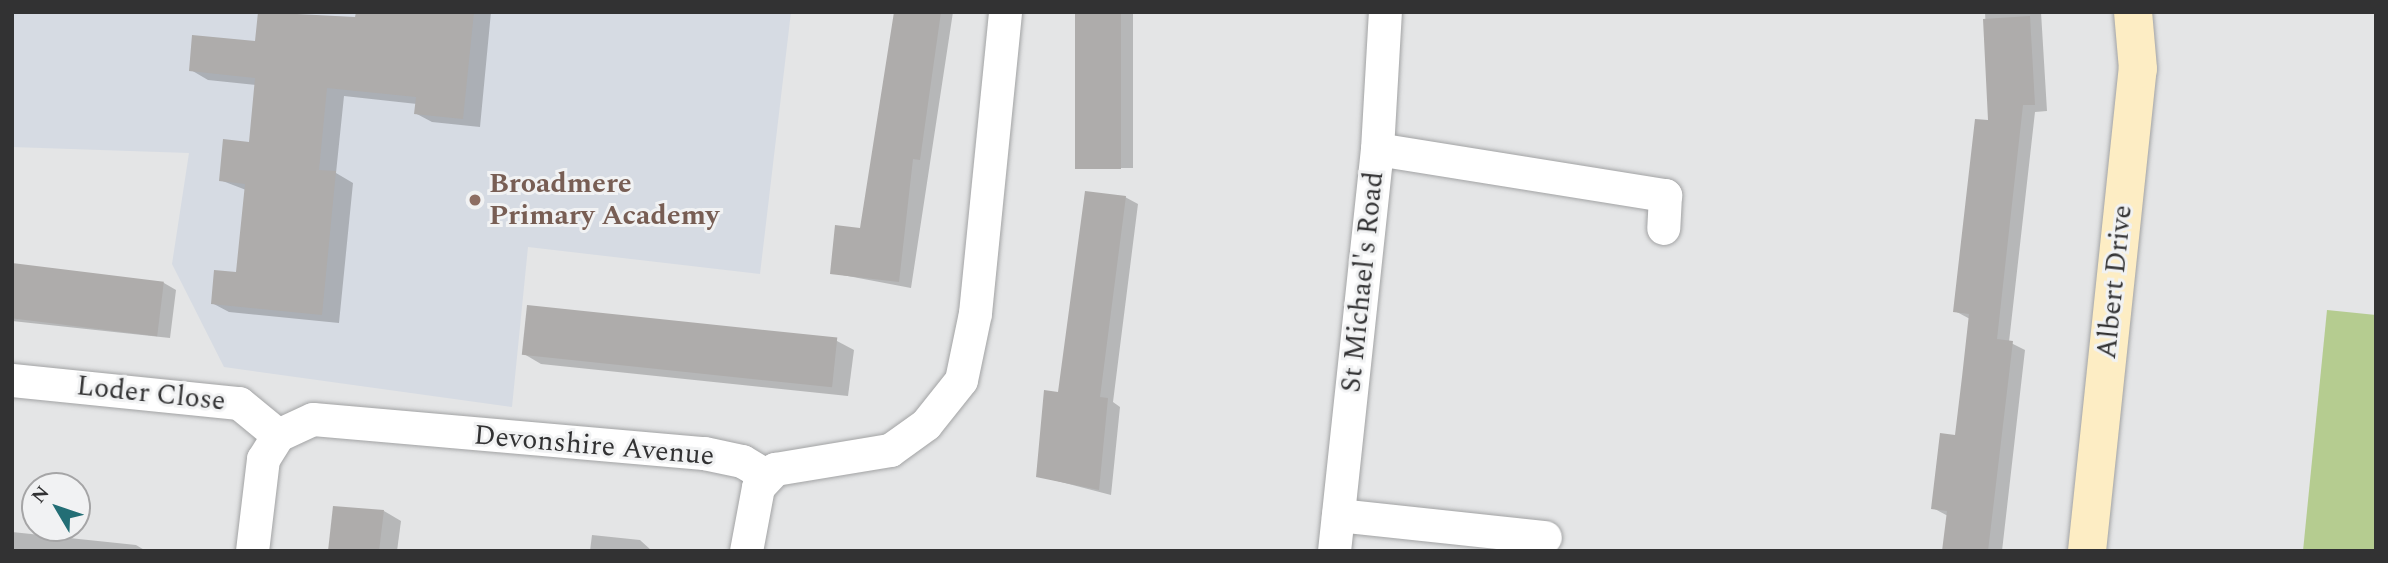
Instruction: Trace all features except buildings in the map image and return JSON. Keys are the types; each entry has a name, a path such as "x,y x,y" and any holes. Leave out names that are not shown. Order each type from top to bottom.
{"street":[{"path":"746,551 754,500 767,476 793,461 890,450 926,424 961,380 975,313 1005,12"},
{"name":"St Michael's Road","path":"1334,551 1377,149 1385,12"},
{"name":"Albert Drive","path":"2087,551 2138,69 2133,12"},
{"path":"1377,149 1665,195 1663,228"},
{"name":"Loder Close","path":"12,380 239,403 278,435"},
{"name":"Devonshire Avenue","path":"278,435 313,419 704,453 742,461 767,476"},
{"path":"252,551 263,459 278,435"},
{"path":"1338,515 1545,537"}],"shaded area":[{"name":"Broadmere Primary Academy","path":"12,12 791,12 760,274 528,247 512,407 224,367 172,264 189,153 12,147"}],"green space":[{"path":"2327,310 2376,315 2376,551 2303,551"}],"place":[{"name":"Broadmere Primary Academy","path":"475,200"}]}
